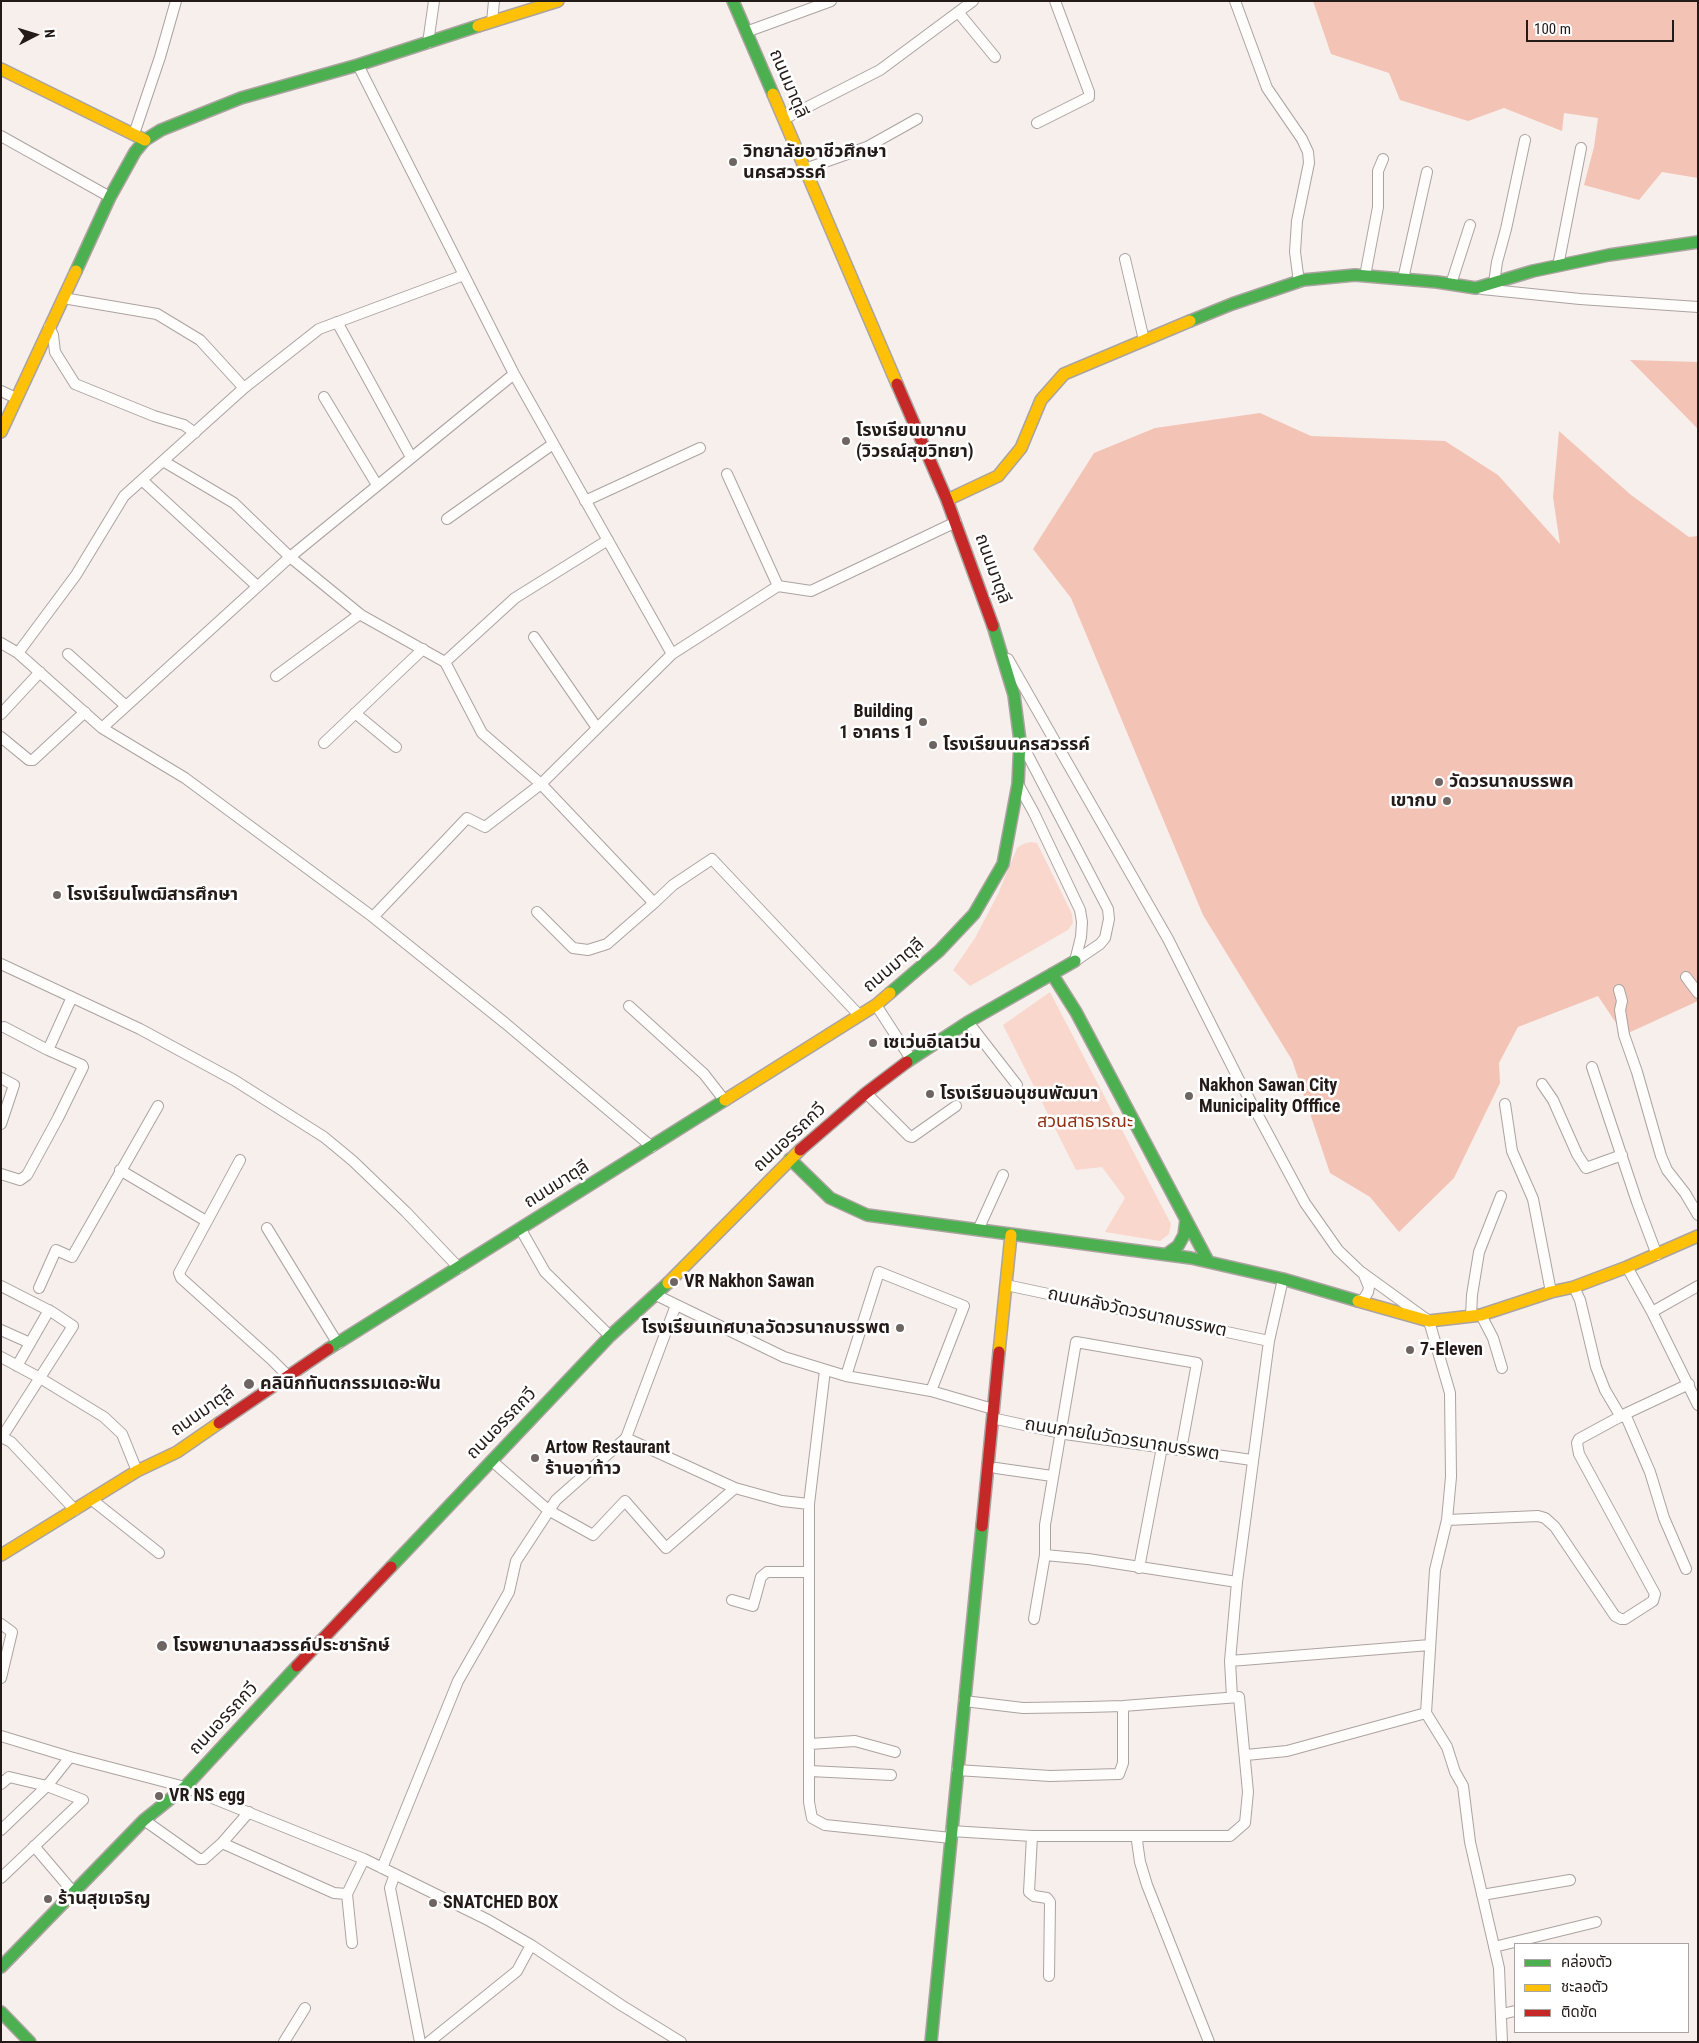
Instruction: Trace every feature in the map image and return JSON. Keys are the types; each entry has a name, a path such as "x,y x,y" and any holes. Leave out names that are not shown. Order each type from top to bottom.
{"street":[{"path":"134,134 176,1"},
{"path":"428,43 434,1"},
{"path":"492,22 494,1"},
{"path":"1,432 110,197 135,152 145,140 161,130 241,98 358,65 558,1"},
{"name":"ถนนมาตุลี","path":"1,1555 137,1471 177,1452 287,1376 876,1005 938,951 974,914 1003,864 1018,784 1020,741 1014,695 1000,646 948,500 733,1"},
{"path":"746,32 831,1"},
{"path":"784,119 880,70 973,1"},
{"path":"1037,124 1089,98 1089,92 1055,1"},
{"path":"1236,1 1266,88 1302,139 1308,152 1309,163 1297,221 1295,252 1299,282"},
{"path":"958,12 995,57"},
{"path":"358,65 514,374 672,654"},
{"path":"1,69 145,140"},
{"path":"806,169 867,147 917,119"},
{"path":"1,136 110,197"},
{"path":"1494,283 1496,262 1506,229 1525,140"},
{"path":"1558,266 1581,148"},
{"path":"1365,276 1378,207 1378,171 1383,159"},
{"path":"1403,279 1427,172"},
{"path":"1451,284 1470,225"},
{"path":"1476,288 1533,271 1609,256 1698,242"},
{"path":"1125,258 1144,340"},
{"path":"18,653 76,575 124,496 244,388 318,329 464,275"},
{"path":"948,500 998,476 1021,448 1041,400 1064,374 1232,304 1299,282 1355,275 1580,299 1698,308"},
{"path":"63,298 157,314 200,340 244,388"},
{"path":"338,322 411,457"},
{"path":"49,327 53,335 55,352 75,384 154,416 184,425 195,433"},
{"path":"102,728 290,557 514,374"},
{"path":"1,391 16,398"},
{"path":"324,396 377,485"},
{"path":"447,519 553,444"},
{"path":"586,501 700,448"},
{"path":"163,461 234,503 290,557 360,614 445,662 482,733 541,784 654,903"},
{"path":"727,474 778,586"},
{"path":"142,480 257,586"},
{"path":"374,917 467,818 485,827 541,784 672,654 778,586 812,591 956,522"},
{"path":"445,662 515,598 608,540"},
{"path":"276,676 360,614"},
{"path":"534,637 597,728"},
{"path":"1,643 18,653 102,728 185,778 374,917 505,1023 652,1147"},
{"path":"1000,646 1168,939 1238,1078 1305,1202 1338,1250 1368,1280 1370,1287 1366,1297 1356,1300"},
{"path":"324,743 423,649"},
{"path":"68,654 126,706"},
{"path":"1,714 40,672"},
{"path":"1,738 30,760 33,760 85,712"},
{"path":"355,713 396,747"},
{"path":"1020,741 1108,909 1109,919 1105,938 1100,944 1075,961"},
{"path":"1018,784 1034,813 1080,910 1082,922 1081,937 1075,961"},
{"path":"537,912 573,948 588,950 607,944 673,885 712,859 859,1015"},
{"name":"ถนนอรรถกวี","path":"1,1967 144,1820 185,1787 237,1729 371,1590 610,1336 656,1295 790,1159 866,1093 911,1059 968,1022 1075,961"},
{"path":"1,964 140,1029 234,1080 324,1137 353,1161 406,1212 459,1268"},
{"path":"1052,974 1076,1012 1208,1261"},
{"path":"1686,976 1698,993"},
{"path":"1619,990 1622,1001 1620,1017 1624,1035 1637,1072 1661,1156 1667,1170 1686,1193 1698,1215"},
{"path":"48,1050 72,997"},
{"path":"876,1005 911,1059"},
{"path":"630,1006 704,1074 725,1101"},
{"path":"968,1022 1017,1085"},
{"path":"1,1174 20,1180 27,1175 83,1069 82,1065 4,1027"},
{"path":"1592,1067 1657,1255"},
{"path":"1,1078 14,1085 1,1124"},
{"path":"1542,1084 1553,1100 1577,1154 1586,1168 1622,1154"},
{"path":"866,1093 912,1137 956,1106"},
{"path":"1505,1104 1512,1151 1533,1199 1551,1292"},
{"path":"39,1288 56,1250 72,1257 158,1106"},
{"path":"790,1159 830,1198 867,1214 1208,1261 1283,1279 1429,1322 1476,1316 1551,1292 1574,1287 1657,1255 1698,1236"},
{"path":"240,1160 179,1270 181,1278 271,1359 287,1376"},
{"path":"120,1170 206,1221"},
{"path":"978,1230 1003,1175"},
{"path":"1501,1196 1479,1252 1472,1295 1476,1316 1493,1338 1502,1368"},
{"path":"1166,1254 1178,1246 1184,1235 1186,1220"},
{"path":"266,1228 338,1344"},
{"path":"520,1228 545,1272 610,1336"},
{"path":"931,2042 1011,1235"},
{"path":"1627,1267 1652,1312 1698,1405"},
{"path":"1360,1271 1429,1322 1450,1393 1451,1477 1447,1520 1435,1570 1426,1713 1447,1747 1455,1772 1463,1786 1470,1842 1499,1968 1502,2042"},
{"path":"846,1376 879,1272 964,1306 931,1391"},
{"path":"1232,1697 1230,1660 1237,1582 1269,1342 1283,1279"},
{"name":"ถนนหลังวัดวรนาถบรรพต","path":"1006,1285 1269,1342"},
{"path":"1,1286 49,1310 73,1326 2,1437 11,1442 75,1510"},
{"path":"1652,1312 1698,1286"},
{"path":"1574,1287 1580,1300 1596,1368 1605,1390 1623,1416 1657,1490 1664,1518 1686,1569"},
{"name":"ถนนภายในวัดวรนาถบรรพต","path":"656,1295 784,1356 824,1370 846,1376 931,1391 992,1413 1061,1433 1252,1460"},
{"path":"382,1868 458,1681 509,1592 516,1562 556,1500 626,1438 676,1305"},
{"path":"17,1366 49,1310"},
{"path":"1,1330 30,1344"},
{"path":"1034,1619 1045,1555 1045,1525 1052,1476 1076,1342 1198,1363 1181,1450"},
{"path":"1,1357 104,1417 122,1434 137,1471"},
{"path":"824,1370 809,1504 809,1802 812,1818 825,1825 951,1834 1032,1836 1094,1834 1139,1837 1230,1836 1245,1823 1248,1792 1239,1697 1123,1706 1023,1708 964,1701"},
{"path":"1447,1520 1538,1516 1545,1518 1555,1528 1615,1616 1625,1619 1653,1601 1656,1594 1579,1454 1577,1443 1579,1439 1688,1384"},
{"path":"626,1438 736,1488 782,1501 809,1504"},
{"path":"1139,1568 1162,1447"},
{"path":"492,1461 548,1510 593,1535 625,1501 666,1548 736,1488"},
{"path":"996,1468 1052,1476"},
{"path":"91,1498 160,1553"},
{"path":"1045,1555 1088,1559 1237,1582"},
{"path":"732,1600 753,1606 761,1577 767,1572 809,1572"},
{"path":"1,1624 12,1632 1,1678"},
{"path":"1230,1660 1430,1645"},
{"path":"957,1770 1050,1776 1119,1774 1123,1764 1123,1706"},
{"path":"1246,1756 1287,1751 1426,1713"},
{"path":"1,1736 70,1757 185,1787 364,1859 488,1920 531,1945 621,2005 681,2042"},
{"path":"810,1744 855,1741 895,1752"},
{"path":"1,1830 47,1786 70,1757"},
{"path":"810,1771 890,1775"},
{"path":"1,1784 9,1777 47,1786 83,1800 1,1878"},
{"path":"144,1820 199,1859 204,1859 222,1844 249,1812"},
{"path":"1032,1836 1029,1892 1034,1896 1047,1898 1050,1902 1049,1976"},
{"path":"1139,1837 1137,1841 1139,1855 1147,1885 1209,2042"},
{"path":"222,1844 334,1892 347,1894"},
{"path":"34,1846 74,1893"},
{"path":"352,1943 347,1894 364,1859"},
{"path":"395,1874 390,1888 420,2042"},
{"path":"1482,1894 1570,1880"},
{"path":"1494,1947 1596,1922"},
{"path":"429,2042 517,1971 531,1945"},
{"path":"284,2042 305,2008"},
{"path":"1502,2014 1514,2011"},
{"path":"1,2012 30,2042"}],"green space":[{"path":"1031,842 1037,843 1072,914 1073,923 1068,930 970,986 953,970 975,938 998,894 1017,848"},
{"name":"สวนสาธารณะ","path":"1050,992 1171,1224 1169,1234 1160,1241 1105,1232 1125,1198 1102,1167 1076,1170 1003,1025"}],"shaded area":[{"path":"1313,1 1698,1 1698,178 1662,172 1639,200 1584,185 1594,147 1598,118 1564,113 1562,131 1504,108 1468,121 1400,100 1389,73 1331,54"},
{"path":"1630,360 1698,362 1698,429"},
{"path":"1260,413 1311,436 1445,441 1498,475 1560,544 1553,497 1559,431 1631,495 1689,537 1698,536 1698,1001 1624,1035 1598,996 1518,1027 1499,1063 1500,1083 1454,1178 1399,1232 1370,1197 1330,1173 1292,1060 1203,915 1071,598 1033,549 1094,453 1155,428"}],"traffic: fast":[{"path":"733,1 773,94"},
{"path":"76,271 110,197 135,152 145,140 161,130 241,98 358,65 478,26"},
{"path":"1190,321 1232,304 1303,280 1355,275 1437,282 1476,288 1533,271 1609,255 1698,242"},
{"path":"890,993 939,951 974,914 1003,864 1018,784 1020,741 1014,695 993,626"},
{"path":"907,1062 968,1022 1075,961"},
{"path":"1052,974 1076,1012 1208,1261"},
{"path":"328,1349 725,1100"},
{"path":"790,1159 830,1198 867,1215 1191,1258 1283,1279 1358,1301"},
{"path":"1167,1254 1178,1246 1184,1235 1186,1220"},
{"path":"391,1567 610,1336 668,1283"},
{"path":"931,2042 982,1526"},
{"path":"1,1967 144,1820 185,1787 297,1666"},
{"path":"1,2012 30,2042"}],"traffic: slow":[{"path":"478,26 558,1"},
{"path":"1,69 145,140"},
{"path":"773,94 897,384"},
{"path":"1,432 76,271"},
{"path":"947,500 998,476 1021,448 1041,400 1064,374 1190,321"},
{"path":"725,1100 876,1005 890,993"},
{"path":"668,1283 800,1150"},
{"path":"999,1352 1011,1235"},
{"path":"1358,1301 1429,1321 1481,1315 1551,1292 1574,1287 1627,1267 1698,1236"},
{"path":"1,1555 137,1471 177,1452 219,1423"}],"traffic: jam":[{"path":"897,384 947,500 993,626"},
{"path":"800,1150 866,1093 907,1062"},
{"path":"219,1423 328,1349"},
{"path":"982,1526 999,1352"},
{"path":"297,1666 391,1567"}],"place":[{"name":"วิทยาลัยอาชีวศึกษา นครสวรรค์","path":"733,162"},
{"name":"โรงเรียนเขากบ (วิวรณ์สุขวิทยา)","path":"846,441"},
{"name":"Building 1 อาคาร 1","path":"923,722"},
{"name":"โรงเรียนนครสวรรค์","path":"933,745"},
{"name":"วัดวรนาถบรรพค","path":"1439,782"},
{"name":"เขากบ","path":"1447,801"},
{"name":"โรงเรียนโพฒิสารศึกษา","path":"57,895"},
{"name":"เซเว่นอีเลเว่น","path":"873,1043"},
{"name":"โรงเรียนอนุชนพัฒนา","path":"930,1094"},
{"name":"Nakhon Sawan City Municipality Offfice","path":"1189,1096"},
{"name":"VR Nakhon Sawan","path":"674,1282"},
{"name":"โรงเรียนเทศบาลวัดวรนาถบรรพต","path":"900,1328"},
{"name":"7-Eleven","path":"1410,1350"},
{"name":"คลินิกทันตกรรมเดอะฟัน","path":"249,1384"},
{"name":"Artow Restaurant ร้านอาท้าว","path":"535,1458"},
{"name":"โรงพยาบาลสวรรค์ประชารักษ์","path":"162,1646"},
{"name":"VR NS egg","path":"159,1796"},
{"name":"ร้านสุขเจริญ","path":"48,1899"},
{"name":"SNATCHED BOX","path":"433,1903"}]}
